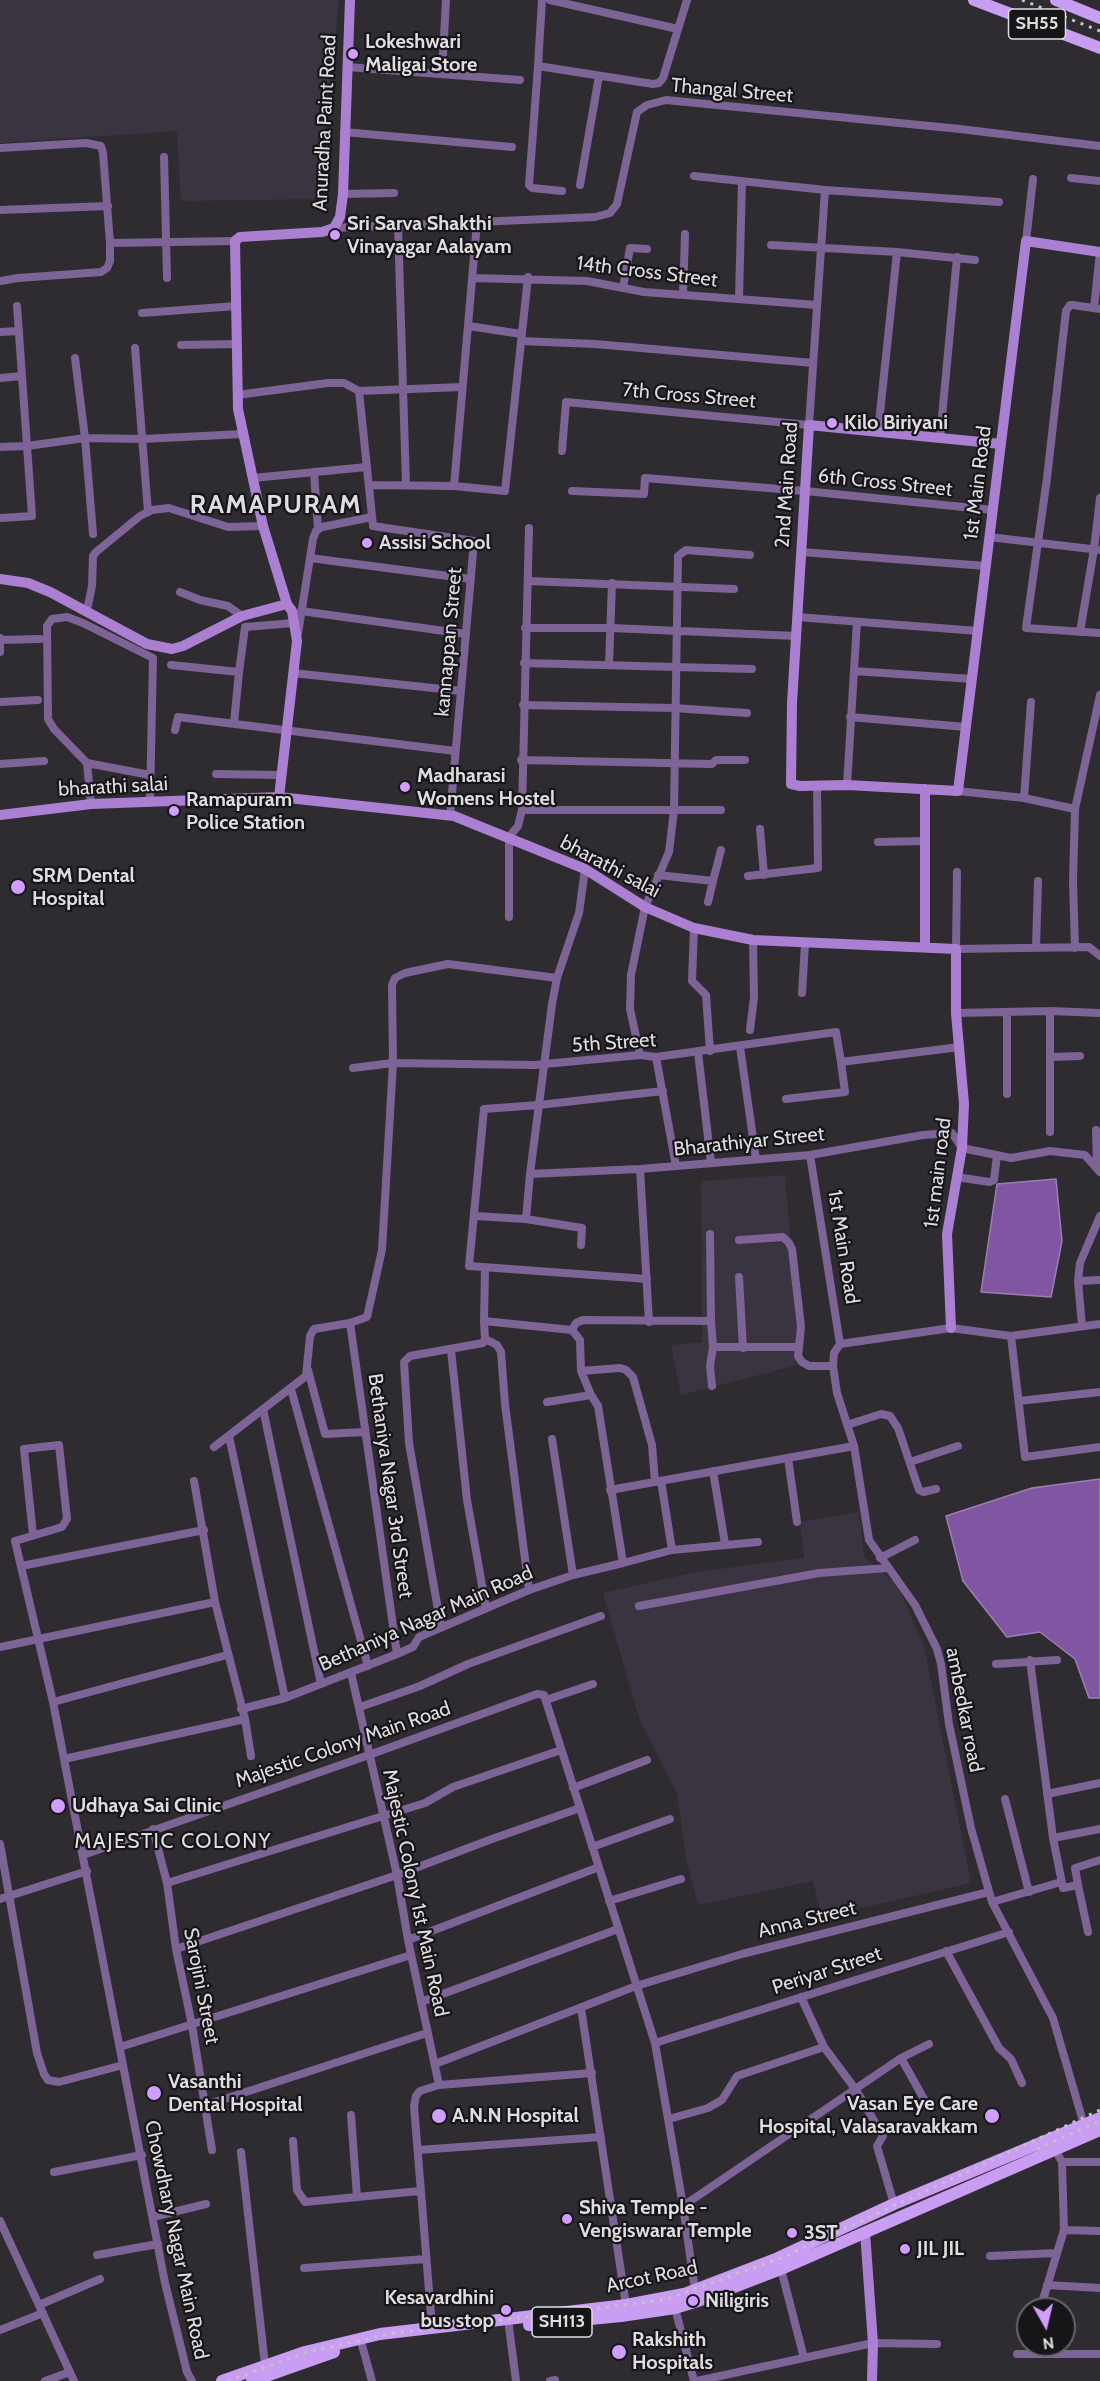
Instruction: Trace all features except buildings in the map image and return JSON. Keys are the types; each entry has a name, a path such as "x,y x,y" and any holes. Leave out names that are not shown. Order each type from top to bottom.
{"main road":[{"name":"SH55","path":"974,0 1100,48"},
{"name":"SH55","path":"1056,0 1100,18"},
{"name":"Arcot Road","path":"1052,2144 1100,2118"},
{"name":"Arcot Road","path":"252,2381 328,2354 387,2339 654,2301 695,2290 780,2263 865,2232 935,2194 1052,2144 1100,2130"},
{"name":"Arcot Road","path":"222,2381 304,2352 361,2338 432,2327 621,2316 675,2307 709,2297 894,2204 935,2194"}],"street":[{"name":"Anuradha Paint Road","path":"235,241 240,237 322,232 334,228 340,217 343,194 350,0"},
{"path":"442,74 446,0"},
{"path":"542,0 529,184 532,188 562,191"},
{"path":"550,0 678,29"},
{"path":"538,66 659,83 663,78 687,0"},
{"path":"347,67 520,80"},
{"path":"580,185 599,76"},
{"name":"Thangal Street","path":"334,228 596,217 610,213 617,204 637,112 647,105 666,100 950,128 1100,146"},
{"path":"344,132 512,147"},
{"path":"0,148 75,143 97,144 103,149 110,243 110,261 107,268 101,272 0,281"},
{"path":"164,157 167,278"},
{"path":"694,176 825,190 999,202"},
{"path":"1071,178 1100,181"},
{"name":"1st Main Road","path":"958,791 1033,179"},
{"path":"739,299 742,182"},
{"name":"2nd Main Road","path":"818,786 800,786 791,783 792,703 825,190"},
{"path":"343,194 394,193"},
{"path":"0,210 108,206"},
{"path":"454,486 474,278 477,222"},
{"path":"398,225 406,485"},
{"path":"683,295 685,234"},
{"path":"110,243 166,244 235,241 238,409 263,526 287,604 292,611 297,641"},
{"path":"1026,241 1100,252 1097,308 1070,305 1066,311 1039,543 1026,628 1100,633"},
{"path":"771,245 897,252 975,260"},
{"path":"623,288 630,248 647,249"},
{"path":"878,432 897,252"},
{"path":"940,438 957,257"},
{"name":"14th Cross Street","path":"474,278 588,281 623,288 683,295 817,305"},
{"path":"370,484 454,486 505,491 528,278"},
{"path":"0,518 32,516 17,306"},
{"path":"142,313 236,306"},
{"path":"469,326 521,338 813,363"},
{"path":"0,332 19,331"},
{"path":"181,345 237,344"},
{"path":"135,348 148,512"},
{"path":"75,358 85,438 93,534"},
{"path":"0,378 22,376"},
{"path":"237,395 328,383 344,383 359,391 462,387"},
{"path":"318,529 372,517 359,391"},
{"name":"7th Cross Street","path":"562,451 566,402 1001,444"},
{"path":"0,447 27,446 85,438 143,440 243,435"},
{"path":"253,478 367,467"},
{"path":"279,797 301,611 313,539 318,529 314,472"},
{"name":"6th Cross Street","path":"572,491 644,494 645,478 993,510"},
{"path":"1080,632 1097,550 1100,498"},
{"path":"87,610 92,586 93,556 104,544 152,510 169,508 228,527 263,526"},
{"name":"kannappan Street","path":"372,517 373,526 474,541 450,816"},
{"path":"509,917 509,837 518,826 522,810 521,760 529,528"},
{"path":"989,537 1097,550"},
{"path":"640,1055 630,1009 631,975 645,907 669,852 674,810 678,556 682,551 705,550 750,555"},
{"path":"801,552 986,566"},
{"path":"310,558 471,579"},
{"path":"0,579 28,583 87,610 119,631 147,644 172,649 183,646 242,616 287,604"},
{"path":"528,581 734,588"},
{"path":"609,665 612,583"},
{"path":"180,592 200,600 228,606 242,616"},
{"path":"301,611 466,634"},
{"path":"150,775 87,762 54,729 48,719 47,626 52,619 67,617 106,633 153,658 150,802"},
{"path":"797,617 978,631"},
{"path":"847,785 857,622"},
{"path":"234,723 245,627 294,623"},
{"path":"525,628 611,628 796,636"},
{"path":"0,652 0,639 40,639"},
{"path":"524,663 752,669"},
{"path":"171,666 239,672"},
{"path":"854,670 972,679"},
{"path":"293,673 461,691"},
{"path":"1075,948 1073,881 1075,809 1100,695"},
{"path":"0,702 38,700"},
{"path":"1024,798 1030,702"},
{"path":"523,705 674,708 747,713"},
{"path":"175,730 178,717 456,751"},
{"path":"850,717 966,727"},
{"path":"521,760 712,764 716,760 745,760"},
{"path":"0,764 44,761"},
{"path":"87,762 91,804"},
{"path":"216,774 282,775"},
{"path":"748,876 818,868 818,786 847,785 958,791 1024,798 1075,809"},
{"path":"925,789 925,947"},
{"name":"bharathi salai","path":"0,815 91,804 279,797 450,816 509,837 585,869 645,907 694,928 753,940 956,950"},
{"path":"522,810 721,810"},
{"path":"760,829 764,874"},
{"path":"878,842 925,842"},
{"path":"708,902 721,850"},
{"path":"526,1219 557,978 579,913 585,869"},
{"path":"957,872 956,950 1075,948 1100,945"},
{"path":"658,875 713,881"},
{"path":"1036,948 1038,881"},
{"path":"694,928 692,981 706,995 710,1051"},
{"path":"750,1030 754,997 753,940"},
{"path":"802,993 806,944"},
{"path":"1089,947 1100,956"},
{"name":"1st main road","path":"951,1328 947,1234 962,1148 964,1104 956,1013 956,950"},
{"path":"213,1447 306,1376 311,1332 318,1327 350,1323 367,1317 382,1250 393,1063 392,986 395,978 448,964 557,978"},
{"path":"956,1013 1050,1011 1100,1013"},
{"path":"1050,1011 1050,1132"},
{"path":"1007,1012 1007,1094"},
{"name":"5th Street","path":"353,1068 393,1063 545,1065 640,1055 656,1057 836,1032 841,1062"},
{"path":"740,1047 756,1159"},
{"path":"786,1099 845,1092 841,1062 959,1047"},
{"path":"698,1052 711,1163"},
{"path":"1050,1057 1080,1056"},
{"path":"656,1057 676,1166"},
{"path":"647,1279 470,1266 484,1109 663,1091"},
{"path":"1096,1130 1098,1169"},
{"name":"Bharathiyar Street","path":"530,1174 640,1169 810,1155 923,1135 952,1133 962,1148"},
{"path":"962,1148 1011,1158 1050,1151 1085,1155 1098,1169"},
{"name":"1st Main Road","path":"810,1155 840,1344"},
{"path":"956,1177 990,1182 994,1180 997,1155"},
{"path":"640,1169 649,1322"},
{"path":"475,1216 526,1219 582,1228 581,1245"},
{"path":"1082,1326 1078,1281 1080,1263 1100,1216"},
{"path":"710,1234 712,1386"},
{"path":"739,1240 783,1237 789,1243 792,1249 801,1327 798,1356 808,1366 833,1366"},
{"path":"441,1627 411,1454 404,1366 405,1359 410,1356 483,1343 485,1339 483,1321 485,1268"},
{"path":"739,1278 743,1348"},
{"path":"1078,1281 1100,1280"},
{"path":"572,1330 576,1323 583,1320 711,1321"},
{"path":"483,1321 572,1330 580,1340 581,1371 598,1406 623,1563"},
{"name":"Bethaniya Nagar 3rd Street","path":"350,1323 397,1654"},
{"path":"840,1344 951,1328 1011,1336 1100,1324"},
{"path":"1011,1336 1025,1456 1100,1447"},
{"path":"485,1339 497,1345 501,1352 505,1404 529,1590"},
{"name":"ambedkar road","path":"840,1344 834,1353 833,1366 837,1393 854,1446 869,1540 915,1605 937,1648 949,1724 988,1892 1053,2018 1084,2125"},
{"path":"713,1347 799,1347"},
{"path":"451,1350 467,1500 486,1608"},
{"path":"581,1371 620,1368 633,1377 652,1445 672,1550"},
{"path":"307,1369 326,1434 365,1432"},
{"path":"291,1389 368,1666"},
{"path":"1018,1401 1100,1392"},
{"path":"547,1402 591,1395"},
{"path":"263,1409 321,1684"},
{"path":"847,1425 881,1414 890,1416 898,1428 920,1492 936,1489"},
{"path":"229,1436 285,1698"},
{"path":"552,1439 573,1575"},
{"path":"60,1445 67,1519 62,1527 33,1535 24,1449 60,1445"},
{"path":"610,1490 854,1446"},
{"path":"910,1462 958,1446"},
{"path":"788,1458 797,1522"},
{"path":"713,1472 725,1544"},
{"path":"194,1481 215,1602 245,1719 251,1756"},
{"path":"21,1566 204,1530"},
{"name":"Chowdhary Nagar Main Road","path":"33,1535 15,1541 53,1702 158,2244 187,2372 192,2381"},
{"path":"880,1558 915,1540"},
{"name":"Bethaniya Nagar Main Road","path":"241,1709 285,1698 351,1673 413,1647 419,1637 441,1627 529,1590 573,1575 672,1550 758,1542"},
{"path":"639,1606 819,1573 888,1568"},
{"path":"0,1647 215,1602"},
{"path":"360,1707 420,1686 468,1664 601,1616"},
{"path":"53,1702 227,1655"},
{"path":"1030,1660 1053,1838 1061,1882 1064,1888 1078,1885"},
{"path":"996,1664 1057,1660"},
{"name":"Majestic Colony 1st Main Road","path":"351,1673 397,1875 408,1940 439,2085"},
{"path":"593,1684 545,1698 655,2043 695,2290"},
{"name":"Majestic Colony Main Road","path":"83,1855 537,1694 540,1693 545,1698"},
{"path":"64,1759 245,1719"},
{"path":"167,1883 425,1803 453,1787 561,1750"},
{"path":"573,1788 647,1760"},
{"path":"1047,1794 1100,1783"},
{"path":"1005,1799 1029,1892"},
{"path":"176,1949 397,1875 580,1808"},
{"path":"592,1847 670,1819"},
{"name":"Sarojini Street","path":"153,1829 167,1883 176,1949 192,2025 212,2150"},
{"path":"1053,1838 1100,1829"},
{"path":"0,1844 37,2053 44,2074 48,2080 59,2082 123,2065"},
{"path":"1088,1932 1076,1868 1100,1860"},
{"path":"408,1940 598,1867"},
{"path":"0,1899 87,1872"},
{"path":"609,1901 681,1879"},
{"path":"992,1902 1061,1882"},
{"name":"Anna Street","path":"435,2064 636,1986 742,1954 988,1892"},
{"path":"421,2002 618,1929"},
{"name":"Periyar Street","path":"655,2043 1009,1932"},
{"path":"946,1951 999,2048 1011,2059 1022,2083"},
{"path":"120,2047 411,1955"},
{"path":"801,1997 825,2047 856,2090 883,2136 877,2146 894,2204"},
{"path":"581,2008 626,2305"},
{"path":"206,2105 427,2033"},
{"path":"683,2206 902,2058 929,2044"},
{"path":"669,2119 708,2108 722,2100 737,2076 825,2047"},
{"path":"902,2058 929,2108"},
{"path":"432,2327 414,2106 416,2096 420,2091 439,2085 592,2073"},
{"path":"351,2115 357,2197"},
{"path":"418,2150 601,2137"},
{"path":"293,2141 297,2190 305,2202 420,2191"},
{"path":"1044,2297 1064,2230 1062,2162 1052,2144"},
{"path":"241,2152 265,2365"},
{"path":"54,2172 142,2155"},
{"path":"1062,2162 1100,2162"},
{"path":"153,2217 206,2204"},
{"path":"0,2221 4,2238 43,2313 74,2381"},
{"path":"1064,2230 1100,2231"},
{"path":"865,2232 873,2343 873,2381"},
{"path":"97,2255 158,2244"},
{"path":"990,2256 1057,2253"},
{"path":"304,2268 426,2259"},
{"path":"780,2263 804,2358"},
{"path":"39,2305 100,2279"},
{"path":"1047,2285 1100,2288"},
{"path":"675,2307 695,2381 873,2343 937,2344"},
{"path":"0,2330 43,2313"},
{"path":"509,2323 516,2381"},
{"path":"362,2345 372,2381"},
{"path":"1076,2354 1100,2354"},
{"path":"45,2381 70,2372"}],"shaded area":[{"path":"0,0 339,0 318,199 181,201 177,131 0,143"},
{"path":"785,1175 801,1364 681,1395 671,1345 702,1342 701,1181"},
{"path":"1056,1179 1062,1241 1051,1297 981,1292 997,1184"},
{"path":"1100,1479 1100,1698 1089,1698 1075,1659 1040,1632 1007,1637 963,1581 946,1516 1032,1488"},
{"path":"859,1512 864,1557 897,1584 924,1646 971,1883 822,1917 813,1881 698,1905 686,1858 677,1793 640,1721 603,1593 696,1572 804,1558 800,1522"}],"railway":[{"path":"1022,0 1100,31"},
{"path":"228,2381 304,2353 388,2334 664,2300 786,2256 1100,2110"},
{"path":"1037,2149 1100,2121"}],"place":[{"name":"Lokeshwari Maligai Store","path":"353,54"},
{"name":"Sri Sarva Shakthi Vinayagar Aalayam","path":"335,235"},
{"name":"Kilo Biriyani","path":"832,423"},
{"name":"Assisi School","path":"367,543"},
{"name":"Madharasi Womens Hostel","path":"405,787"},
{"name":"Ramapuram Police Station","path":"174,811"},
{"name":"SRM Dental Hospital","path":"18,887"},
{"name":"Udhaya Sai Clinic","path":"58,1806"},
{"name":"Vasanthi Dental Hospital","path":"154,2093"},
{"name":"A.N.N Hospital","path":"439,2116"},
{"name":"Vasan Eye Care Hospital, Valasaravakkam","path":"992,2116"},
{"name":"Shiva Temple - Vengiswarar Temple","path":"567,2219"},
{"name":"3ST","path":"792,2233"},
{"name":"JIL JIL","path":"905,2249"},
{"name":"Niligiris","path":"693,2301"},
{"name":"Kesavardhini bus stop","path":"506,2310"},
{"name":"Rakshith Hospitals","path":"619,2352"}],"district":[{"name":"RAMAPURAM","path":"276,505"},
{"name":"MAJESTIC COLONY","path":"173,1842"}]}
